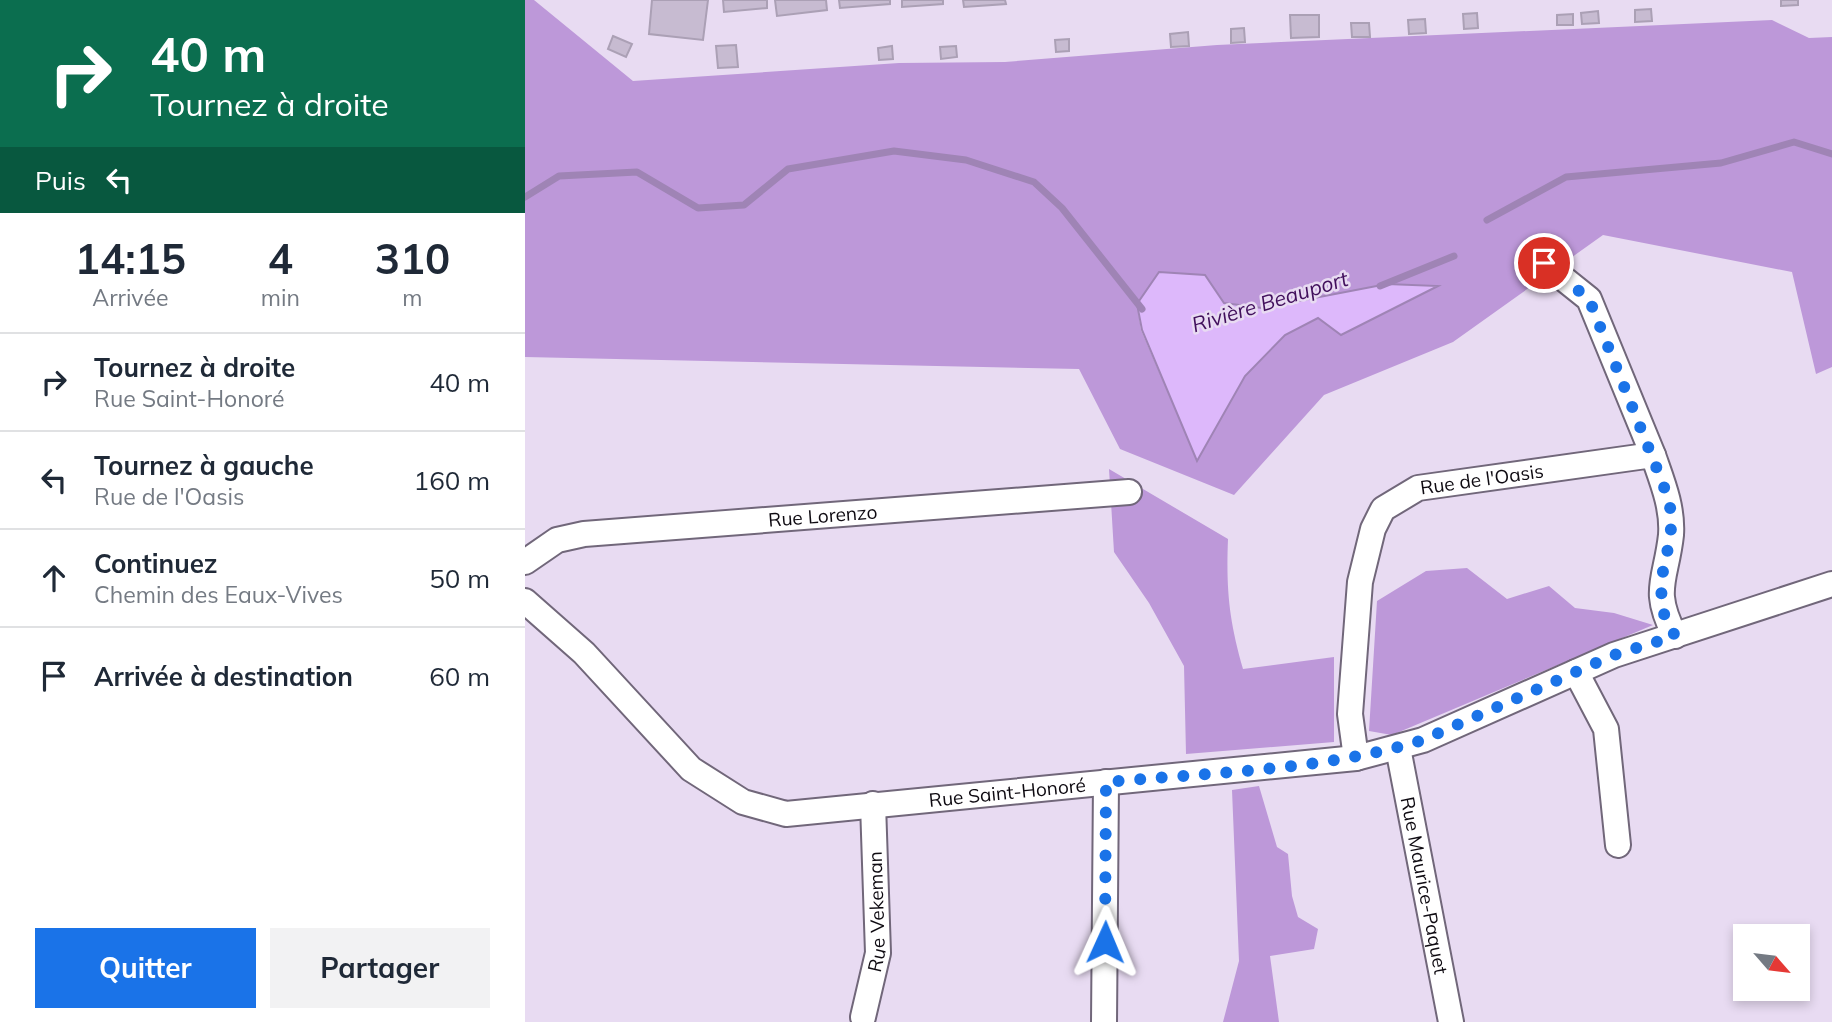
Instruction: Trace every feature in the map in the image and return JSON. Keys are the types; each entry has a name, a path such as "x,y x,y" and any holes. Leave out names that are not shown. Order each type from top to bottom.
{"street":[{"path":"1544,263 1589,299 1670,503 1671,534 1661,581 1662,610 1675,636"},
{"name":"Rue de l'Oasis","path":"1356,758 1350,714 1360,582 1373,529 1383,509 1418,488 1653,455"},
{"name":"Rue Lorenzo","path":"525,562 557,540 584,534 1129,492"},
{"name":"Rue Saint-Honoré","path":"525,601 584,653 691,769 743,802 786,814 1356,758 1423,740 1614,655 1832,584"},
{"path":"1576,672 1606,729 1618,845"},
{"name":"Rue Maurice-Paquet","path":"1398,748 1451,1022"},
{"path":"1104,1022 1106,782"},
{"name":"Rue Vekeman","path":"863,1017 878,953 873,804"}],"shaded area":[{"path":"525,0 534,0 633,81 899,63 1005,62 1217,45 1772,20 1809,38 1832,37 1832,367 1816,374 1792,272 1603,235 1453,342 1324,395 1234,495 1120,449 1079,369 525,357","holes":["1205,275 1224,303 1262,308 1387,284 1436,286 1390,308 1318,318 1285,335 1245,376 1197,460 1141,330 1137,304"]},
{"path":"1159,272 1205,275 1224,303 1262,308 1387,284 1438,286 1341,335 1318,318 1285,335 1245,376 1197,461 1142,330 1137,304"},
{"path":"1109,469 1228,539 1230,605 1243,669 1334,657 1334,742 1186,754 1184,666 1149,603 1114,552"},
{"path":"1467,568 1507,599 1549,586 1575,608 1614,613 1653,625 1392,735 1369,731 1377,601 1426,571"},
{"path":"1259,786 1277,847 1288,854 1292,896 1298,917 1318,929 1314,949 1270,956 1279,1022 1223,1022 1239,961 1232,790"}],"building":[{"path":"652,0 708,0 703,40 649,34"},
{"path":"723,0 767,0 767,8 724,12"},
{"path":"775,0 826,0 827,10 777,16"},
{"path":"839,0 890,0 890,4 840,8"},
{"path":"902,0 943,0 943,4 902,7"},
{"path":"963,0 1005,0 1006,4 964,7"},
{"path":"1781,0 1798,0 1798,5 1781,6"},
{"path":"1651,9 1652,21 1635,22 1635,10"},
{"path":"1598,11 1599,23 1582,24 1581,13"},
{"path":"1477,13 1478,28 1464,29 1463,14"},
{"path":"1573,14 1573,25 1557,25 1557,15"},
{"path":"1290,15 1319,15 1319,37 1291,38"},
{"path":"1425,19 1426,33 1409,34 1408,20"},
{"path":"1351,23 1369,23 1370,37 1352,37"},
{"path":"1244,28 1245,42 1231,43 1231,29"},
{"path":"1188,32 1189,46 1171,47 1170,34"},
{"path":"613,36 632,44 626,57 608,49"},
{"path":"1069,39 1069,51 1056,52 1055,40"},
{"path":"736,45 738,67 718,68 716,46"},
{"path":"892,46 893,59 879,60 878,48"},
{"path":"956,46 957,57 941,59 940,47"}],"waterway":[{"name":"Rivière Beauport","path":"1487,220 1566,177 1721,163 1794,142 1832,154"},
{"name":"Rivière Beauport","path":"525,197 559,176 637,172 698,208 744,205 788,169 894,151 966,160 1034,182 1062,208 1142,309"},
{"name":"Rivière Beauport","path":"1380,286 1454,256"}],"route":[{"path":"1105,942 1106,782 1356,758 1398,748 1423,740 1614,655 1675,636 1662,610 1661,581 1671,534 1670,503 1589,299 1544,263"}]}
